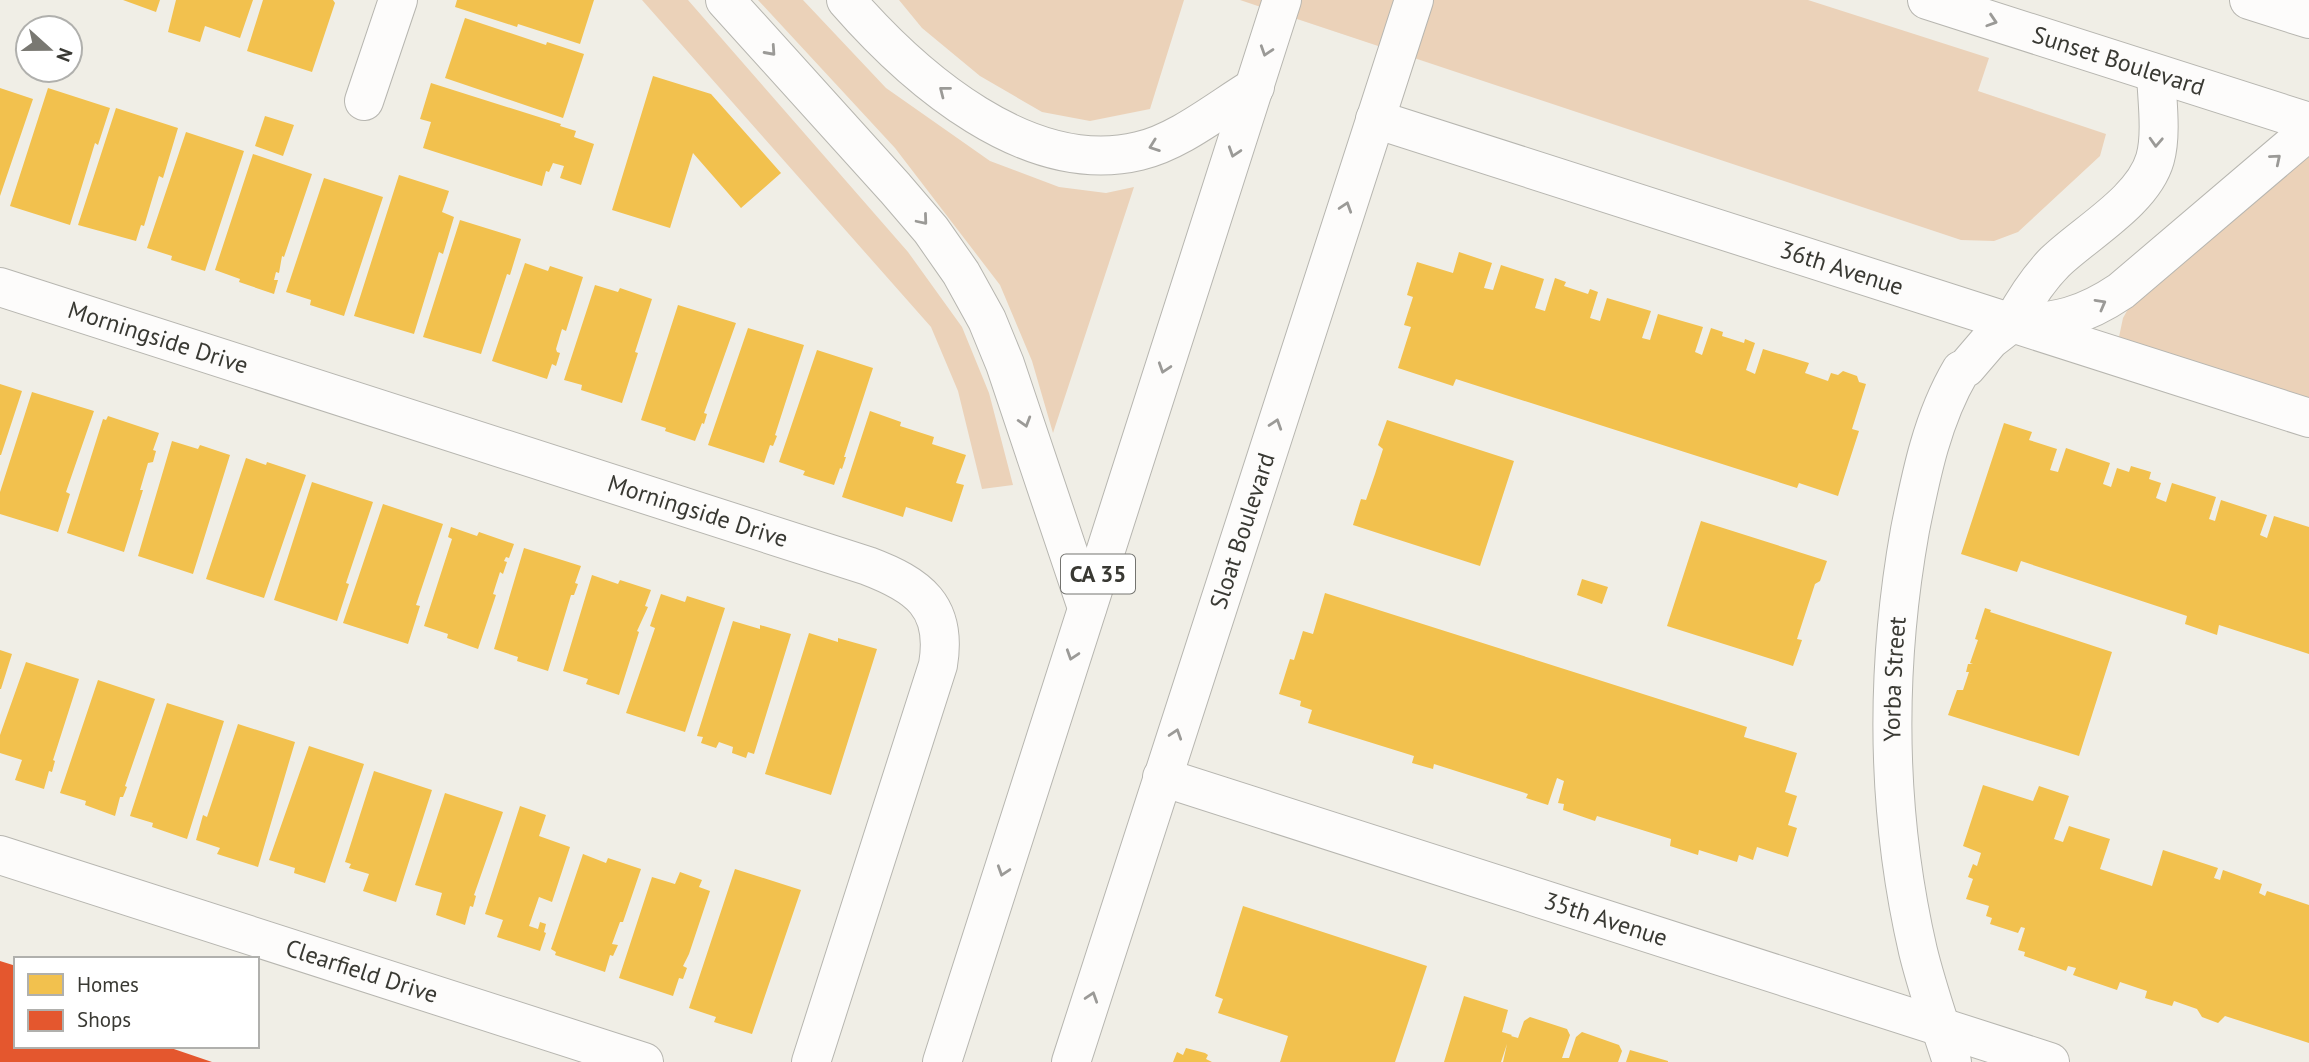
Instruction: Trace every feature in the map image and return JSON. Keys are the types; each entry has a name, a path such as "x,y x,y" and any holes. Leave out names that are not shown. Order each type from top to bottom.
{"main road":[{"path":"364,101 398,0"},
{"path":"725,0 931,230 961,273 987,320 1005,364 1087,608"},
{"path":"846,0 898,53 948,95 1028,142 1070,154 1105,156 1140,151 1171,140 1255,87"},
{"name":"Sloat Boulevard","path":"1071,1062 1414,0"},
{"name":"Sunset Boulevard","path":"1927,0 2309,122"},
{"path":"2249,0 2309,19"},
{"name":"CA 35","path":"942,1062 1279,8"},
{"name":"Yorba Street","path":"1946,1045 1919,951 1900,853 1891,719 1901,583 1925,462 1939,411 1961,370 2011,323 2023,301 2053,264 2130,198 2144,180 2155,160 2156,74"},
{"name":"36th Avenue","path":"1375,119 2309,418"},
{"path":"2011,323 2044,323 2072,317 2106,302 2309,131"},
{"name":"Morningside Drive","path":"0,288 868,566 912,586 927,603 938,623 941,644 938,665 811,1062"},
{"name":"35th Avenue","path":"1162,777 1946,1045 2050,1062"},
{"name":"Clearfield Drive","path":"0,855 644,1062"}],"shaded area":[{"path":"642,0 688,0 908,252 962,327 989,393 1013,485 982,489 958,391 931,327"},
{"path":"758,0 803,0 886,88 990,161 1059,187 1106,193 1134,187 1053,433 1032,361 1000,285 895,148"},
{"path":"899,0 1184,0 1150,109 1090,121 1042,112 980,76 922,28"},
{"path":"1240,0 1808,0 1989,58 1978,91 2106,134 2100,156 2018,232 1994,241 1961,240"},
{"path":"2309,131 2309,419 2115,356 2123,318 2154,263"}],"building: Homes":[{"path":"123,0 160,0 156,12"},
{"path":"176,0 253,0 240,38 205,26 200,42 168,32"},
{"path":"263,0 333,0 335,3 312,72 247,51"},
{"path":"457,0 594,0 580,44 455,7"},
{"path":"465,18 546,45 547,42 584,54 563,118 445,78"},
{"path":"653,76 711,94 781,173 741,208 693,153 670,228 612,210"},
{"path":"431,83 576,131 574,137 594,144 581,185 560,178 564,166 553,163 549,172 546,171 542,186 423,148 431,122 420,119"},
{"path":"0,88 33,99 0,196"},
{"path":"48,88 110,108 98,145 95,143 70,225 10,206"},
{"path":"116,108 178,128 163,178 159,176 144,226 141,225 136,241 78,225"},
{"path":"265,116 294,125 283,156 255,146"},
{"path":"186,132 244,151 205,271 171,260 172,256 147,248"},
{"path":"253,154 312,174 284,257 282,256 279,273 276,272 274,280 278,280 274,294 215,270"},
{"path":"399,175 449,191 442,212 454,217 443,254 439,252 414,334 354,316"},
{"path":"324,178 383,197 344,316 310,305 311,300 286,292"},
{"path":"460,220 521,239 481,354 423,337"},
{"path":"1459,252 1492,263 1484,288 1493,290 1501,265 1544,279 1535,308 1545,311 1555,278 1566,282 1564,286 1588,294 1590,289 1598,292 1590,318 1600,321 1607,298 1651,311 1642,338 1650,340 1658,314 1703,327 1695,352 1702,355 1711,328 1723,332 1722,336 1744,343 1745,339 1755,343 1746,370 1755,374 1763,349 1809,363 1805,373 1828,381 1831,373 1838,375 1843,371 1857,376 1859,382 1866,384 1852,429 1859,431 1838,496 1799,483 1797,488 1456,379 1453,386 1398,368 1411,327 1404,325 1413,297 1407,295 1417,262 1453,273"},
{"path":"525,263 548,271 550,266 583,277 566,331 562,329 556,349 560,353 556,366 552,364 547,379 492,361"},
{"path":"595,285 618,292 620,288 652,299 622,403 581,390 582,385 564,380"},
{"path":"678,305 736,323 704,413 707,414 704,424 702,423 695,441 641,420"},
{"path":"748,328 804,345 775,435 777,436 773,446 770,445 764,463 708,445"},
{"path":"817,350 873,368 842,469 840,468 834,485 803,475 805,471 779,462"},
{"path":"0,384 22,391 1,455 0,455"},
{"path":"32,392 94,411 66,492 70,494 58,532 0,514 0,492"},
{"path":"870,411 901,422 900,426 934,437 932,444 966,455 956,483 964,485 952,522 906,507 903,517 842,497"},
{"path":"108,416 159,433 153,450 156,451 153,462 148,463 140,490 143,490 124,552 67,533 103,419 106,420"},
{"path":"1387,420 1514,461 1480,566 1353,525 1361,499 1366,500 1375,474 1383,449 1378,445"},
{"path":"2004,423 2032,432 2029,440 2057,449 2050,470 2058,472 2066,448 2110,463 2103,484 2111,487 2117,468 2129,472 2131,466 2151,472 2149,479 2161,483 2156,498 2166,502 2172,483 2216,497 2209,519 2215,521 2221,500 2267,515 2260,535 2267,538 2274,516 2309,527 2309,654 2219,625 2217,635 2185,624 2187,616 2021,561 2017,572 1961,554"},
{"path":"172,441 198,449 200,445 230,455 193,574 138,556"},
{"path":"246,458 306,475 264,598 206,579"},
{"path":"312,482 373,502 346,583 349,584 337,621 274,600"},
{"path":"383,504 443,524 416,605 420,606 408,644 343,623"},
{"path":"1701,521 1827,561 1820,581 1815,584 1797,639 1802,640 1793,666 1667,626"},
{"path":"451,527 477,536 479,532 514,544 509,558 506,557 504,561 507,562 503,574 500,572 493,594 496,595 478,649 424,626 452,539 448,537"},
{"path":"524,548 581,566 575,583 578,584 574,595 571,595 548,671 517,661 518,657 494,649"},
{"path":"592,575 618,584 620,580 651,590 619,695 586,684 588,679 563,671"},
{"path":"1582,579 1608,587 1602,604 1577,595"},
{"path":"1325,593 1747,727 1744,737 1797,753 1785,792 1797,796 1788,825 1797,828 1788,857 1757,847 1753,860 1739,855 1737,862 1699,850 1698,855 1670,846 1671,839 1597,816 1595,821 1563,810 1564,804 1558,803 1564,781 1557,778 1548,805 1526,798 1528,794 1434,764 1433,769 1412,763 1414,756 1308,723 1312,710 1300,706 1301,701 1279,694 1290,659 1294,660 1303,631 1313,634"},
{"path":"661,594 685,602 687,596 725,608 685,732 626,713 655,628 650,626"},
{"path":"1985,608 1991,610 1990,612 2112,652 2079,756 1948,715 1957,690 1963,690 1969,672 1966,672 1968,664 1973,664 1970,663 1978,640 1975,639"},
{"path":"733,621 791,634 754,754 748,752 746,758 732,753 733,747 719,742 716,748 701,743 703,737 697,736"},
{"path":"809,633 838,642 838,638 877,649 831,795 765,774"},
{"path":"0,650 12,654 1,689 0,689"},
{"path":"26,662 79,679 53,760 52,772 49,771 44,789 15,780 22,760 0,753 0,735"},
{"path":"98,680 155,699 115,816 85,805 86,801 60,793"},
{"path":"167,703 224,721 187,839 152,827 153,823 130,816"},
{"path":"238,724 295,742 258,867 217,854 220,848 196,840 203,815 207,817"},
{"path":"309,746 364,764 325,883 294,873 295,868 269,860"},
{"path":"374,771 432,790 396,902 363,891 369,874 349,868 351,864 345,862"},
{"path":"1983,785 2033,801 2039,786 2069,796 2054,839 2063,842 2069,826 2110,839 2100,869 2152,886 2163,850 2218,868 2214,878 2220,880 2223,870 2262,884 2259,893 2265,896 2267,891 2309,905 2309,1043 2225,1016 2218,1023 2202,1017 2197,1009 2174,1001 2172,1006 2145,998 2147,991 2120,982 2117,990 2073,975 2076,968 2068,966 2066,971 2024,956 2025,952 2018,950 2025,928 2021,927 2018,933 1990,924 1992,918 1986,916 1989,906 1966,899 1973,879 1968,877 1973,864 1977,866 1981,853 1963,846"},
{"path":"445,793 503,812 465,925 436,915 442,893 415,885"},
{"path":"520,806 546,815 539,836 570,847 552,902 539,897 529,926 538,929 540,922 546,924 540,951 497,937 503,920 485,914"},
{"path":"583,854 606,863 608,858 641,869 623,922 620,922 612,944 618,945 613,956 610,955 605,972 555,955 556,952 551,949"},
{"path":"735,869 801,890 752,1034 714,1022 716,1017 689,1008"},
{"path":"680,872 702,880 699,887 710,891 683,966 687,968 683,979 679,978 673,996 619,978 652,877 675,884"},
{"path":"1243,906 1427,966 1395,1062 1280,1062 1288,1036 1218,1013 1223,999 1215,996"},
{"path":"1464,996 1508,1010 1502,1032 1511,1036 1518,1038 1524,1021 1530,1017 1567,1029 1570,1035 1562,1058 1569,1058 1576,1037 1582,1032 1619,1045 1622,1051 1618,1062 1503,1062 1507,1044 1501,1062 1444,1062"},
{"path":"1186,1048 1205,1053 1208,1055 1206,1059 1212,1062 1173,1062 1177,1052 1183,1055"},
{"path":"1630,1050 1668,1061 1668,1062 1626,1062"}],"building: Shops":[{"path":"0,961 14,965 14,1048 171,1048 212,1062 0,1062"}]}
